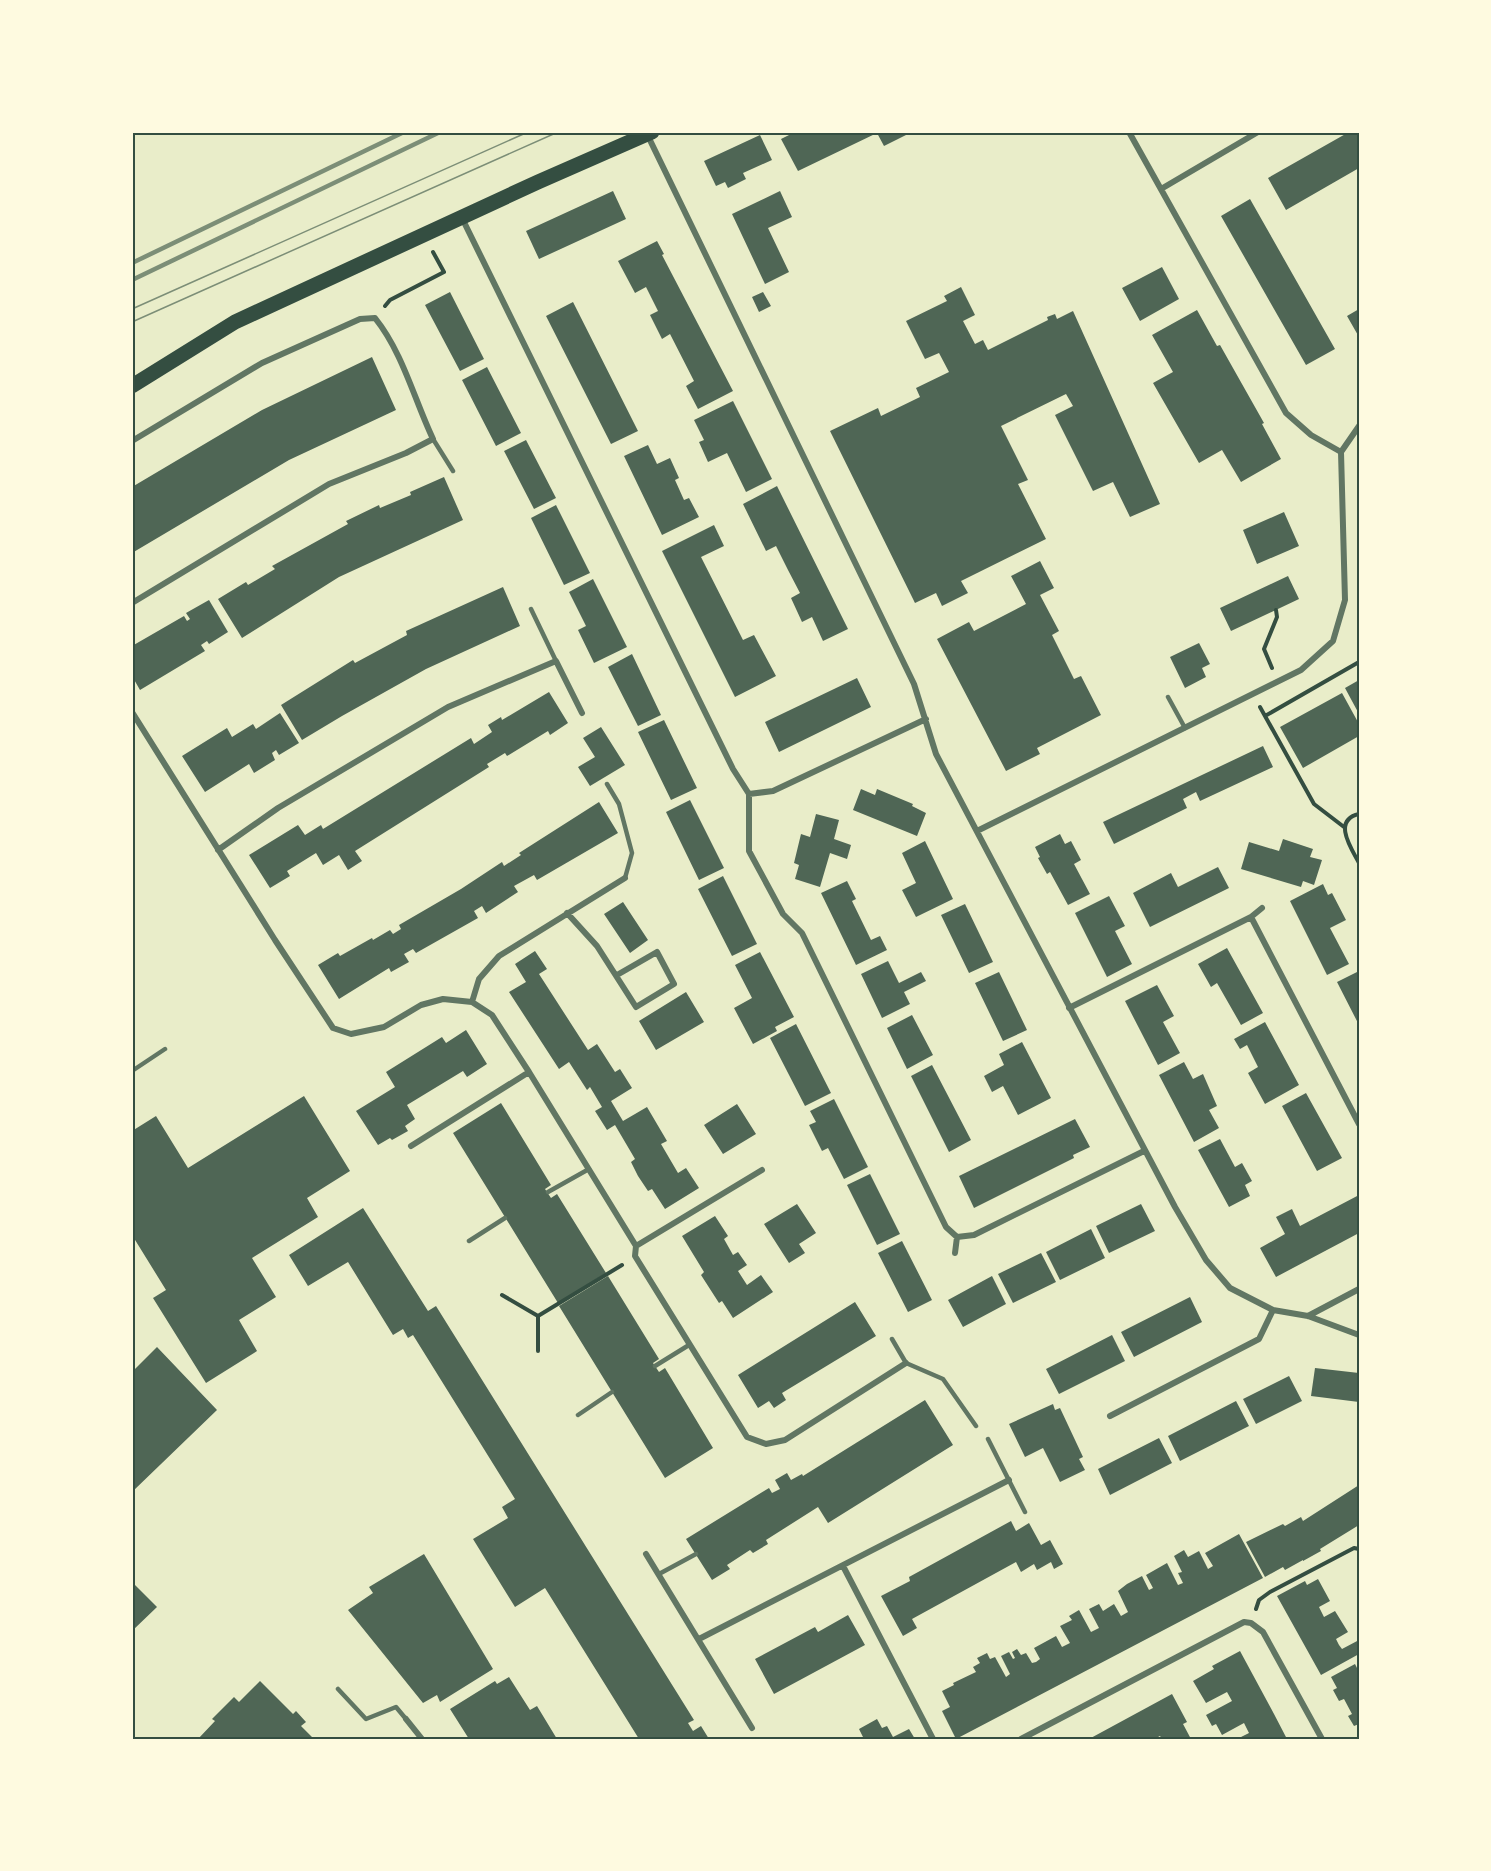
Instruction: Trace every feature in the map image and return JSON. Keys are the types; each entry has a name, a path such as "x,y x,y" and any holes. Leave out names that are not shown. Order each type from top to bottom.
{"main road":[{"path":"132,386 235,322 650,133"}],"street":[{"path":"1129,132 1286,413 1311,435 1341,452"},
{"path":"1161,189 1258,132"},
{"path":"650,133 914,684 936,754 1144,1151 1206,1260 1230,1288 1273,1310 1308,1316 1359,1335"},
{"path":"462,218 733,769 749,794 749,851 783,914 802,933 946,1227 957,1237 974,1235 1144,1151"},
{"path":"132,441 262,363 360,319 375,318 384,329 404,370 433,439 329,484 132,603"},
{"path":"977,831 1302,670 1333,641 1345,600 1341,452 1359,426"},
{"path":"218,850 278,808 448,707 556,661 582,714"},
{"path":"132,712 333,1028 351,1034 384,1027 422,1005 443,999 472,1002 492,1015 530,1072 636,1246 635,1256 747,1437 766,1444 785,1440 906,1363"},
{"path":"749,794 773,791 926,719"},
{"path":"472,1002 479,979 499,956 625,878"},
{"path":"1069,1008 1251,916 1262,908"},
{"path":"567,913 597,946 636,1006 674,984 657,952 616,975"},
{"path":"1251,916 1359,1124"},
{"path":"411,1146 530,1072"},
{"path":"636,1246 762,1170"},
{"path":"955,1253 957,1237"},
{"path":"1308,1316 1359,1289"},
{"path":"1110,1416 1259,1339 1273,1310"},
{"path":"699,1639 1009,1480"},
{"path":"646,1554 753,1728"},
{"path":"843,1566 933,1739"},
{"path":"1021,1739 1238,1623 1244,1622 1251,1623 1263,1632 1322,1739"},
{"path":"406,1719 422,1739"}],"lane":[{"path":"433,439 453,471"},
{"path":"531,609 556,661"},
{"path":"1168,697 1185,728"},
{"path":"607,784 619,804 632,853 625,878"},
{"path":"132,1071 165,1049"},
{"path":"548,1192 589,1169"},
{"path":"470,1241 506,1218"},
{"path":"892,1339 906,1363 943,1379 976,1426"},
{"path":"655,1366 689,1345"},
{"path":"578,1416 612,1392"},
{"path":"988,1439 1025,1512"},
{"path":"659,1574 696,1554"},
{"path":"338,1689 366,1719 396,1707 406,1719"}],"path":[{"path":"375,318 390,300 444,272 432,251"},
{"path":"1276,610 1277,617 1264,649 1278,682"},
{"path":"1265,716 1359,662"},
{"path":"1254,695 1314,804 1344,827 1346,838 1359,863"},
{"path":"1344,827 1351,817 1359,814"},
{"path":"538,1316 635,1256"},
{"path":"502,1295 538,1316"},
{"path":"538,1316 538,1351"},
{"path":"1259,1600 1343,1553 1354,1548 1359,1549"}],"building":[{"path":"795,132 905,132 906,135 884,146 877,133 798,171 781,139"},
{"path":"1349,132 1359,132 1359,168 1286,210 1268,178"},
{"path":"760,135 772,160 743,173 746,179 728,188 725,182 716,186 704,161"},
{"path":"613,191 626,219 539,259 526,231"},
{"path":"780,191 792,217 768,228 789,272 765,284 732,214"},
{"path":"1250,199 1335,349 1306,365 1221,216"},
{"path":"657,241 664,254 662,255 733,391 698,409 686,386 694,381 670,334 662,339 650,315 658,311 646,287 635,293 618,261"},
{"path":"1162,267 1179,299 1140,321 1122,288"},
{"path":"961,287 975,315 963,321 975,344 983,340 988,350 1048,320 1047,317 1055,314 1057,319 1073,311 1160,504 1130,517 1113,482 1093,491 1055,415 1073,406 1066,394 1001,426 1028,480 1018,484 1046,539 961,581 968,593 942,606 936,593 915,603 830,431 878,408 881,416 920,397 916,388 949,372 939,353 925,359 906,321 947,301 944,296"},
{"path":"450,292 484,359 460,371 425,305"},
{"path":"763,292 771,306 759,312 752,297"},
{"path":"573,302 638,431 611,444 546,316"},
{"path":"1359,309 1359,337 1347,316"},
{"path":"1197,310 1217,346 1220,345 1264,423 1262,424 1281,459 1241,482 1222,450 1199,463 1153,383 1173,372 1152,335"},
{"path":"372,357 396,410 289,460 132,553 132,487 262,410"},
{"path":"487,367 521,433 496,446 462,380"},
{"path":"733,401 772,479 746,492 727,453 708,462 699,442 704,440 694,420"},
{"path":"526,440 556,498 534,509 504,451"},
{"path":"648,445 657,464 670,458 679,478 675,480 684,500 689,498 699,517 662,535 624,456"},
{"path":"444,477 463,520 339,577 242,638 218,599 246,582 248,585 275,569 272,566 348,524 346,521 379,505 380,508 411,495 410,492"},
{"path":"777,486 848,629 823,641 812,617 802,622 791,598 800,593 776,546 766,551 743,504"},
{"path":"556,505 590,573 564,585 531,518"},
{"path":"1284,512 1299,546 1257,564 1243,530"},
{"path":"714,525 724,546 701,557 743,640 754,635 776,676 735,697 662,551"},
{"path":"1040,561 1054,588 1040,595 1059,631 1052,635 1074,679 1081,676 1101,715 1037,748 1040,754 1006,771 937,639 969,622 974,631 1026,604 1011,576"},
{"path":"1288,576 1299,599 1231,631 1220,608"},
{"path":"593,579 627,647 594,663 578,630 586,626 569,592"},
{"path":"503,587 520,626 426,669 302,740 281,705 353,660 355,663 407,635 406,631"},
{"path":"209,600 228,632 209,644 207,641 201,645 205,651 140,690 132,676 132,646 184,616 187,621 190,619 186,613"},
{"path":"1199,643 1210,664 1202,668 1206,677 1185,688 1170,657"},
{"path":"632,654 661,715 638,726 608,667"},
{"path":"857,678 871,707 779,752 765,722"},
{"path":"1359,680 1359,714 1345,688"},
{"path":"549,692 568,723 550,735 548,731 507,756 505,753 487,764 489,767 355,851 362,861 348,870 339,855 323,865 316,853 287,871 290,876 270,888 249,855 298,825 305,835 321,825 323,829 471,738 474,744 492,732 488,725 501,717 502,720"},
{"path":"1342,693 1359,724 1359,736 1303,768 1280,727"},
{"path":"280,713 299,743 279,755 276,750 272,753 275,760 254,773 249,764 205,792 182,756 227,728 232,737 253,724 256,729"},
{"path":"664,720 697,788 671,800 638,732"},
{"path":"601,727 625,765 590,786 578,767 595,757 583,738"},
{"path":"1263,746 1273,767 1200,801 1196,792 1183,799 1187,808 1114,844 1103,822"},
{"path":"861,789 875,795 877,789 913,804 912,806 926,813 917,836 853,810"},
{"path":"690,800 724,868 699,880 666,812"},
{"path":"599,802 618,833 537,880 534,875 514,886 518,892 486,913 482,906 474,911 478,918 416,953 413,949 404,954 409,962 391,972 389,968 339,999 318,965 338,953 340,956 390,930 393,934 401,929 399,925 502,862 504,866 521,855 519,853"},
{"path":"816,814 839,820 834,839 851,845 847,859 830,853 820,887 795,879 799,865 794,863 801,834 810,837"},
{"path":"1060,834 1065,844 1071,841 1081,860 1074,864 1090,894 1068,905 1050,872 1047,874 1035,847"},
{"path":"1283,839 1313,849 1310,857 1322,860 1314,885 1303,881 1301,887 1241,869 1249,842 1279,851"},
{"path":"925,841 953,899 916,917 902,890 916,883 902,853"},
{"path":"1218,867 1229,888 1150,927 1133,893 1171,873 1178,887"},
{"path":"723,876 757,944 732,956 698,889"},
{"path":"847,881 856,899 852,901 871,940 880,936 887,950 856,965 821,893"},
{"path":"1323,884 1328,895 1332,893 1346,920 1330,928 1349,964 1327,975 1290,901"},
{"path":"1109,896 1125,926 1115,931 1132,964 1107,977 1075,913"},
{"path":"623,902 648,940 630,953 604,914"},
{"path":"965,904 993,962 969,973 941,915"},
{"path":"1227,948 1263,1013 1241,1025 1217,983 1211,987 1198,964"},
{"path":"535,951 547,969 539,974 588,1050 597,1044 615,1072 620,1069 632,1088 611,1101 623,1121 647,1107 667,1141 661,1144 678,1173 686,1168 699,1188 665,1209 652,1189 648,1191 638,1176 631,1162 635,1159 615,1125 607,1130 595,1111 602,1107 590,1087 587,1090 569,1062 559,1069 509,992 526,982 515,964"},
{"path":"760,952 794,1017 775,1027 777,1031 753,1044 734,1008 752,998 735,965"},
{"path":"888,961 899,983 921,972 926,981 904,992 910,1004 882,1018 861,974"},
{"path":"999,972 1027,1030 1003,1041 975,983"},
{"path":"1357,972 1359,976 1359,1025 1337,982"},
{"path":"1157,985 1174,1016 1163,1022 1180,1053 1158,1065 1125,1001"},
{"path":"686,992 704,1022 656,1050 639,1021"},
{"path":"912,1015 933,1055 907,1069 887,1028"},
{"path":"1265,1022 1299,1085 1265,1104 1248,1073 1258,1067 1247,1045 1240,1049 1234,1039"},
{"path":"796,1024 831,1093 805,1106 770,1038"},
{"path":"466,1030 487,1064 467,1077 463,1071 407,1105 415,1119 405,1126 408,1131 378,1145 356,1111 395,1087 386,1072 442,1037 446,1043"},
{"path":"1022,1042 1051,1098 1018,1115 1003,1086 992,1092 984,1076 1004,1065 999,1054"},
{"path":"1184,1062 1193,1079 1203,1074 1217,1106 1209,1110 1219,1128 1194,1142 1159,1075"},
{"path":"932,1065 971,1140 949,1152 911,1076"},
{"path":"1306,1093 1342,1158 1317,1171 1282,1106"},
{"path":"304,1096 350,1171 307,1198 318,1217 252,1258 276,1297 239,1320 257,1351 206,1383 153,1298 166,1290 132,1235 132,1131 156,1116 188,1168"},
{"path":"834,1099 868,1167 844,1179 828,1148 822,1151 809,1125 816,1122 810,1111"},
{"path":"501,1103 551,1185 545,1189 551,1198 557,1194 606,1273 558,1303 453,1133"},
{"path":"737,1104 756,1134 723,1154 704,1125"},
{"path":"1075,1119 1090,1147 1073,1155 1074,1158 974,1208 959,1176"},
{"path":"1220,1139 1235,1167 1242,1163 1252,1181 1245,1185 1250,1196 1229,1207 1198,1150"},
{"path":"870,1174 900,1234 877,1245 847,1185"},
{"path":"1359,1195 1359,1233 1276,1277 1260,1248 1285,1234 1276,1217 1292,1209 1300,1226"},
{"path":"797,1204 816,1233 799,1244 805,1253 789,1263 764,1224"},
{"path":"1141,1204 1155,1231 1109,1253 1096,1226"},
{"path":"363,1208 428,1311 436,1306 694,1720 688,1723 693,1731 701,1726 709,1739 639,1739 545,1588 515,1607 473,1539 508,1518 502,1507 515,1499 413,1335 408,1338 403,1329 393,1335 348,1262 308,1286 289,1255"},
{"path":"715,1216 728,1236 724,1239 733,1255 738,1252 747,1265 738,1271 747,1285 761,1275 773,1292 733,1318 722,1301 719,1303 701,1275 704,1272 682,1236"},
{"path":"1091,1229 1105,1258 1060,1280 1046,1252"},
{"path":"902,1241 932,1300 908,1312 878,1253"},
{"path":"1041,1253 1056,1282 1013,1303 998,1274"},
{"path":"608,1276 659,1359 653,1363 659,1372 665,1368 713,1448 665,1478 559,1306"},
{"path":"992,1276 1006,1304 963,1327 948,1300"},
{"path":"1190,1297 1202,1322 1134,1357 1121,1332"},
{"path":"855,1302 876,1336 782,1393 786,1400 774,1408 769,1401 758,1408 738,1375"},
{"path":"1112,1335 1125,1361 1059,1394 1046,1369"},
{"path":"157,1347 217,1410 132,1492 132,1372"},
{"path":"1315,1368 1359,1373 1359,1402 1311,1396"},
{"path":"1289,1376 1302,1401 1256,1424 1243,1399"},
{"path":"925,1400 953,1445 828,1523 818,1507 766,1540 768,1544 753,1553 750,1550 727,1565 730,1569 712,1580 686,1539 769,1488 772,1493 780,1489 775,1480 787,1473 791,1480 802,1474 803,1476"},
{"path":"1236,1401 1249,1426 1180,1461 1168,1436"},
{"path":"1053,1404 1055,1410 1060,1408 1083,1457 1079,1459 1085,1470 1060,1482 1043,1448 1025,1457 1009,1424"},
{"path":"1159,1438 1172,1463 1110,1495 1098,1469"},
{"path":"1359,1485 1359,1525 1303,1561 1285,1570 1283,1567 1265,1577 1246,1542 1301,1517 1303,1521"},
{"path":"1011,1521 1016,1531 1029,1523 1041,1545 1050,1540 1063,1564 1054,1569 1051,1562 1037,1570 1034,1564 1021,1572 1016,1562 912,1619 917,1628 903,1636 881,1596 910,1581 909,1577"},
{"path":"1239,1534 1263,1578 956,1739 942,1711 950,1707 942,1691 976,1672 973,1667 980,1663 977,1658 987,1653 990,1659 995,1657 1006,1677 1010,1674 1001,1656 1009,1652 1013,1659 1015,1658 1012,1652 1017,1649 1021,1655 1026,1653 1032,1663 1036,1662 1040,1659 1034,1648 1056,1636 1062,1647 1070,1643 1060,1626 1072,1620 1069,1616 1079,1610 1091,1632 1099,1628 1089,1609 1099,1604 1103,1611 1114,1604 1121,1616 1128,1612 1118,1591 1127,1584 1142,1576 1149,1590 1153,1588 1146,1575 1167,1563 1178,1585 1183,1583 1178,1573 1182,1572 1174,1556 1184,1550 1188,1557 1199,1551 1208,1569 1213,1566 1205,1553"},
{"path":"424,1554 493,1669 440,1702 437,1695 423,1703 348,1610 373,1593 369,1587"},
{"path":"1318,1579 1330,1601 1319,1607 1324,1617 1335,1611 1348,1632 1336,1639 1339,1645 1342,1649 1359,1640 1359,1654 1321,1675 1277,1596 1305,1581 1307,1585"},
{"path":"132,1582 157,1607 132,1631"},
{"path":"848,1615 865,1645 774,1694 755,1659 815,1627 818,1632"},
{"path":"1240,1651 1287,1739 1237,1739 1249,1733 1244,1723 1222,1735 1216,1724 1212,1726 1206,1715 1232,1701 1227,1692 1206,1703 1193,1681 1214,1669 1212,1666"},
{"path":"1355,1664 1359,1672 1359,1724 1354,1726 1348,1716 1352,1714 1344,1699 1339,1701 1333,1690 1337,1688 1331,1677"},
{"path":"509,1677 530,1710 537,1706 557,1739 469,1739 450,1709 495,1681 497,1684"},
{"path":"260,1681 293,1714 296,1711 306,1722 301,1726 314,1739 198,1739 215,1721 212,1719 234,1697 239,1702"},
{"path":"1172,1694 1187,1722 1183,1724 1191,1739 1162,1739 1160,1736 1154,1739 1089,1739"},
{"path":"877,1719 882,1728 887,1726 893,1737 909,1729 915,1739 864,1739 859,1729"}],"tram line":[{"path":"132,309 528,132"},
{"path":"132,322 558,132"}],"railway":[{"path":"132,263 404,132"},
{"path":"132,280 440,132"}]}
